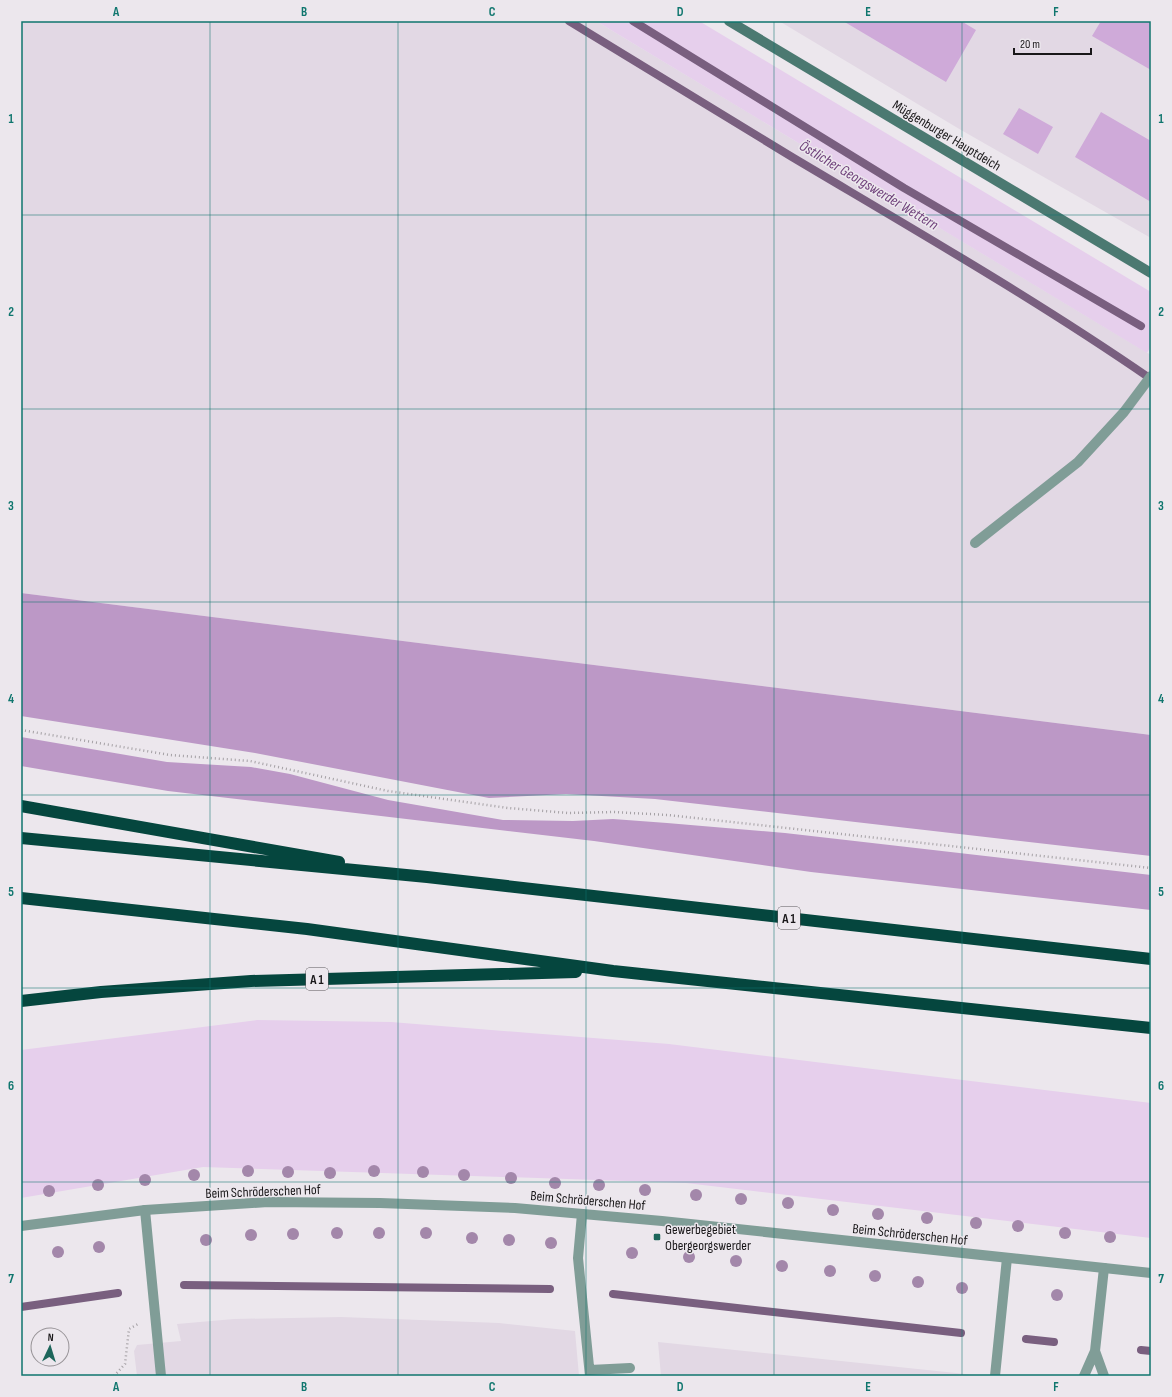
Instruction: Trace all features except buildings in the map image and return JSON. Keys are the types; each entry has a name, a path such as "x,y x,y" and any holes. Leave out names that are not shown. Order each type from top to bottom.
{"highway":[{"path":"21,806 427,877"},
{"name":"A 1","path":"21,838 427,877 1151,959"},
{"path":"21,898 308,929 613,971"},
{"name":"A 1","path":"21,1001 101,992 251,981 613,971 1151,1028"}],"street":[{"name":"Müggenburger Hauptdeich","path":"729,21 1151,273"},
{"path":"975,543 1078,462 1124,412 1151,376"},
{"name":"Beim Schröderschen Hof","path":"21,1226 145,1210 268,1202 380,1203 515,1208 1151,1273"},
{"path":"145,1210 161,1376"},
{"path":"582,1214 578,1258 590,1373 630,1368"},
{"path":"995,1376 1007,1258"},
{"path":"1084,1376 1095,1351 1104,1268"},
{"path":"1095,1351 1104,1376"}],"path":[{"path":"21,730 170,755 250,761 388,791 508,808 568,813 613,812 668,815 1151,868"},
{"path":"114,1376 124,1364 129,1329 156,1315"}],"shaded area":[{"path":"21,21 596,21 1151,355 1151,735 21,593"},
{"path":"596,21 699,21 1151,292 1151,346 1147,353"},
{"path":"779,21 1151,21 1151,238 961,130"},
{"path":"21,593 1151,735 1151,856 655,799 566,794 489,798 255,753 21,716"},
{"path":"21,737 167,762 251,767 290,774 388,800 503,820 573,821 613,819 785,833 1151,875 1151,910 811,872 594,841 168,791 21,766"},
{"path":"257,1020 391,1022 669,1044 1151,1103 1151,1238 686,1183 203,1167 21,1198 21,1050"},
{"path":"341,1317 499,1323 575,1331 579,1376 137,1376 134,1351 137,1345 181,1341 177,1324 234,1319"},
{"path":"658,1342 975,1375 661,1376"}],"waterway":[{"name":"Östlicher Georgswerder Wettern","path":"569,21 1018,293 1107,349 1151,379"},
{"path":"633,21 904,188 1141,326"},
{"path":"184,1285 550,1289"},
{"path":"21,1307 118,1293"},
{"path":"613,1294 961,1333"},
{"path":"1026,1339 1054,1342"},
{"path":"1141,1350 1151,1351"}],"place":[{"name":"Gewerbegebiet Obergeorgswerder","path":"657,1237"}]}
